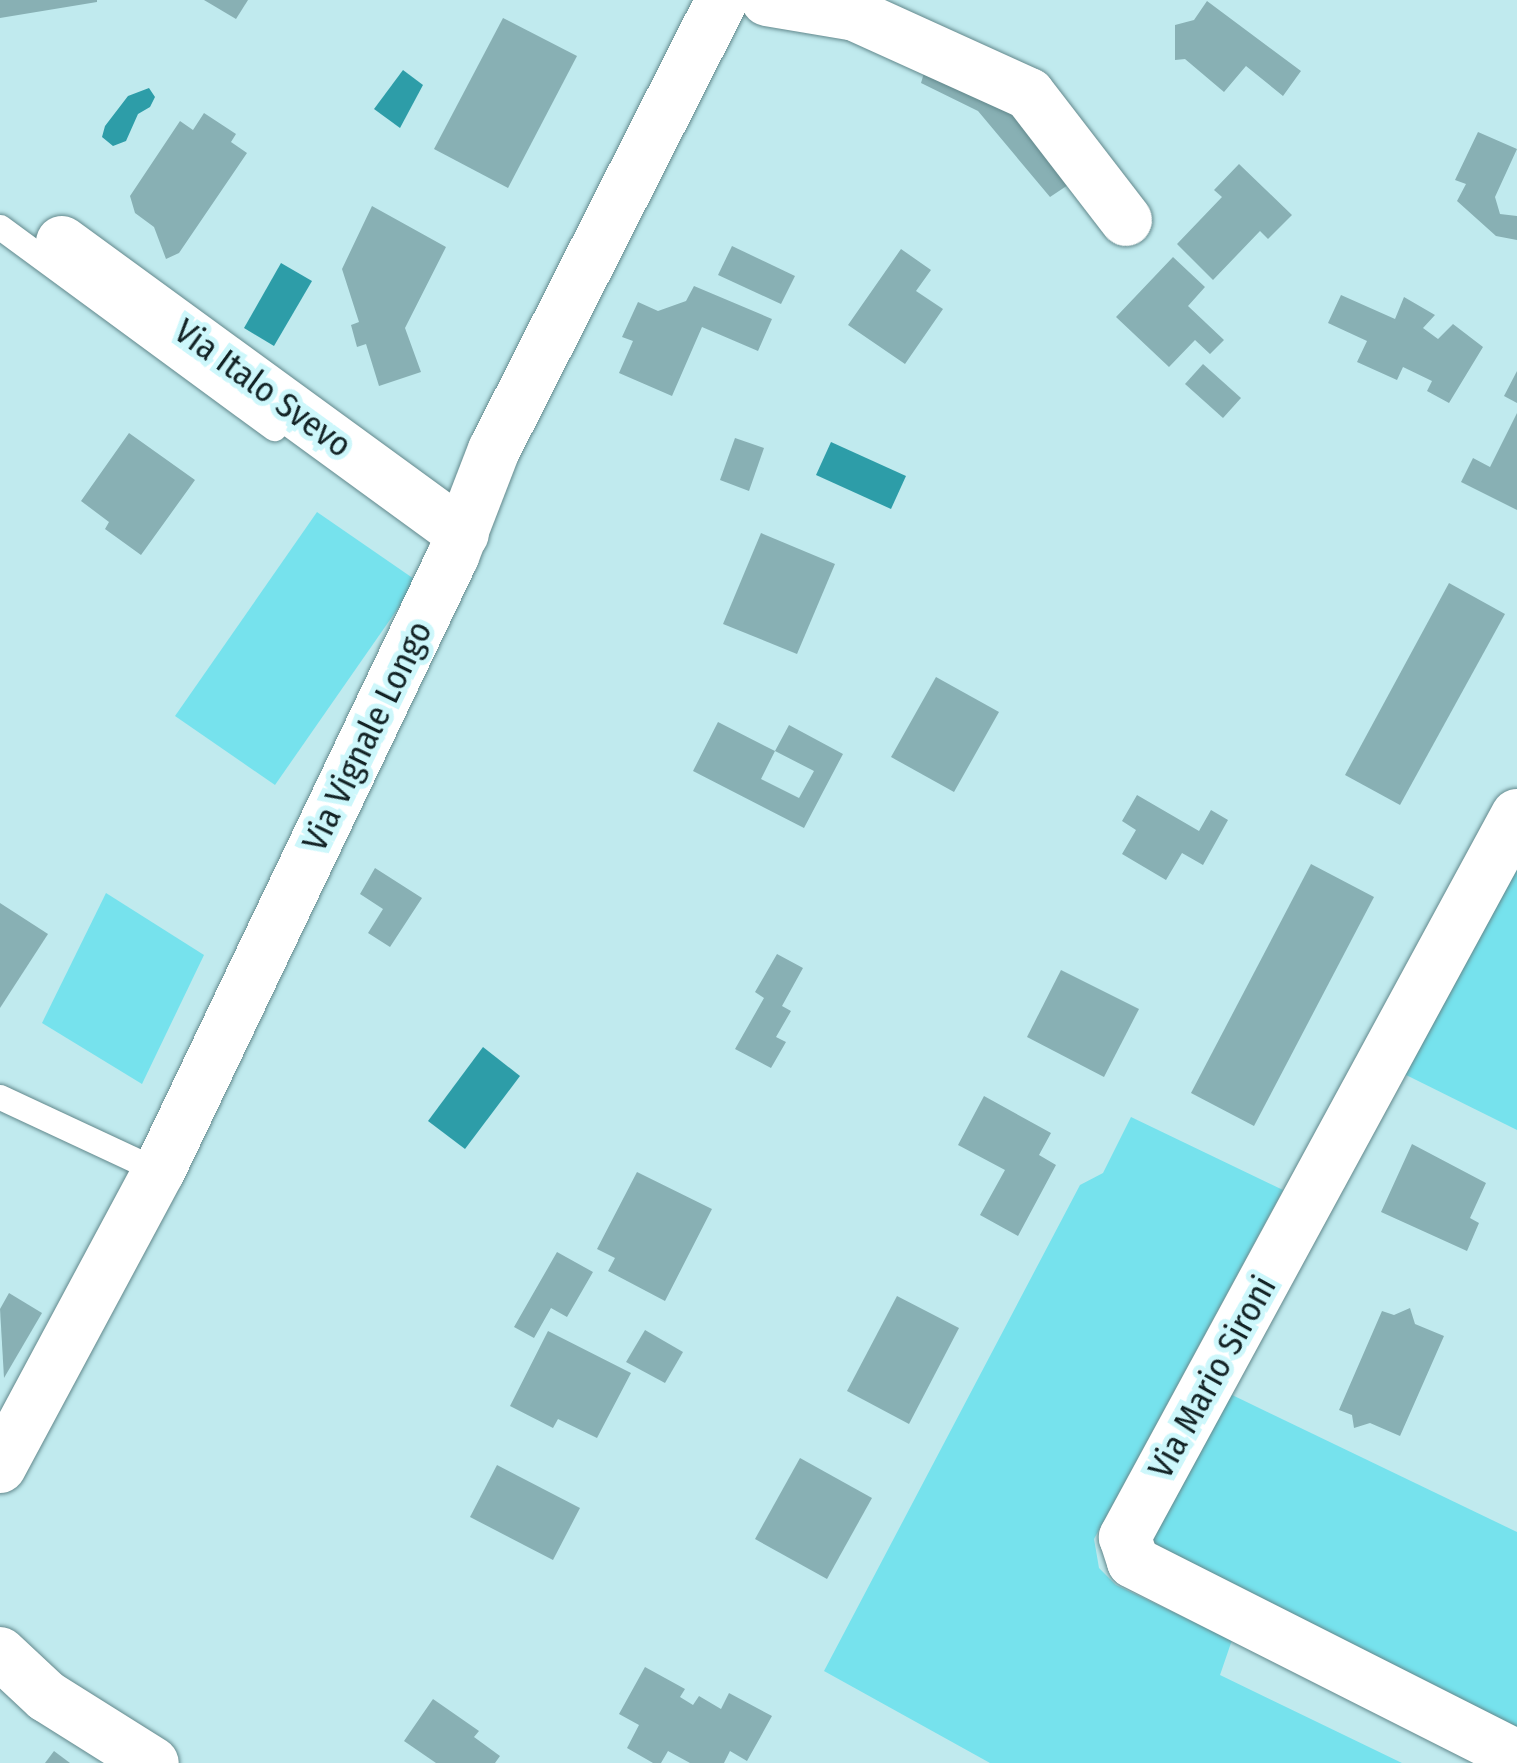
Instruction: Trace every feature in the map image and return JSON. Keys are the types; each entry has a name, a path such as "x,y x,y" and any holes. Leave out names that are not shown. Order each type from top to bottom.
{"street":[{"name":"Via Vignale Longo","path":"0,1467 159,1171 458,545 494,450 722,0"},
{"path":"768,0 854,15 1029,94 1126,220"},
{"name":"Via Italo Svevo","path":"62,242 458,545"},
{"name":"Via Mario Sironi","path":"1517,815 1124,1537 1132,1562 1517,1756"},
{"path":"0,1653 46,1696 153,1763"}],"lane":[{"path":"0,227 458,545"},
{"path":"0,1097 159,1171"}],"shaded area":[{"path":"403,70 423,85 400,128 374,109"},
{"path":"149,88 155,97 150,107 138,114 126,141 113,146 102,137 105,126 128,96"},
{"path":"281,263 312,281 274,346 244,328"},
{"path":"831,442 906,476 891,509 816,475"},
{"path":"317,512 417,581 275,785 175,716"},
{"path":"1517,850 1517,1130 1396,1070"},
{"path":"106,893 204,955 142,1084 42,1023"},
{"path":"483,1047 520,1076 465,1149 428,1121"},
{"path":"1131,1117 1283,1190 1094,1539 1099,1568 1116,1585 1232,1640 1220,1675 1402,1763 990,1763 824,1671 1080,1185 1103,1173"},
{"path":"1226,1392 1517,1532 1517,1731 1146,1540"}],"building":[{"path":"0,0 97,0 97,2 0,18"},
{"path":"204,0 248,0 236,19"},
{"path":"1207,1 1301,71 1283,96 1246,66 1224,92 1185,59 1175,60 1175,25 1194,20"},
{"path":"503,18 577,56 508,188 434,149"},
{"path":"927,63 1017,106 1068,185 1050,197 978,111 921,83"},
{"path":"204,113 236,134 231,142 247,153 179,253 166,259 154,227 135,213 130,196 180,121 193,130"},
{"path":"1478,132 1517,149 1495,197 1500,214 1517,216 1517,240 1496,236 1457,201 1466,184 1455,180"},
{"path":"1239,164 1292,215 1268,239 1260,231 1213,280 1177,244 1222,197 1214,190"},
{"path":"372,206 446,247 405,328 421,372 379,386 366,344 357,347 351,325 359,322 342,269"},
{"path":"732,246 795,276 781,304 718,275"},
{"path":"901,249 931,270 916,291 943,309 905,364 848,325"},
{"path":"1173,257 1205,287 1188,306 1224,340 1210,354 1195,340 1169,367 1116,317"},
{"path":"694,286 772,319 758,351 702,327 672,396 619,373 633,341 622,337 638,302 658,311 686,301"},
{"path":"1341,295 1395,319 1404,297 1435,315 1423,328 1438,339 1453,324 1483,347 1449,403 1427,391 1432,381 1403,367 1397,380 1357,362 1367,341 1328,323"},
{"path":"1203,364 1241,398 1223,418 1185,384"},
{"path":"1517,371 1517,403 1504,396"},
{"path":"1517,413 1517,510 1461,482 1473,458 1490,467"},
{"path":"129,433 195,480 141,555 105,529 109,522 81,501"},
{"path":"735,438 764,448 749,491 720,480"},
{"path":"761,533 835,564 797,654 723,624"},
{"path":"1449,583 1505,614 1400,805 1345,775"},
{"path":"936,677 999,712 954,792 891,757"},
{"path":"718,722 775,751 789,725 843,754 804,828 693,771","holes":["775,751 814,771 799,798 761,779"]},
{"path":"1137,795 1199,831 1211,810 1228,820 1203,865 1182,853 1166,880 1122,854 1136,830 1122,821"},
{"path":"1311,864 1374,897 1254,1126 1191,1093"},
{"path":"375,868 422,898 390,947 368,933 383,909 360,894"},
{"path":"0,903 48,934 0,1008"},
{"path":"777,954 803,968 782,1006 791,1011 776,1037 786,1042 771,1068 735,1049 764,998 755,992"},
{"path":"1061,970 1139,1009 1104,1077 1027,1037"},
{"path":"984,1096 1051,1133 1039,1155 1056,1165 1018,1236 980,1215 1005,1170 958,1145"},
{"path":"1412,1144 1486,1183 1470,1218 1479,1223 1467,1251 1381,1212"},
{"path":"637,1172 712,1209 665,1301 608,1271 615,1258 597,1249"},
{"path":"557,1252 593,1272 567,1317 551,1308 534,1338 514,1327"},
{"path":"9,1293 42,1313 4,1378 0,1309"},
{"path":"897,1296 959,1328 909,1424 847,1391"},
{"path":"1410,1308 1415,1324 1444,1336 1400,1436 1370,1423 1354,1428 1352,1415 1339,1410 1382,1311 1394,1315"},
{"path":"645,1330 683,1352 665,1383 626,1362"},
{"path":"548,1331 631,1373 597,1438 558,1419 553,1428 510,1406"},
{"path":"800,1458 872,1498 827,1579 755,1539"},
{"path":"497,1465 580,1508 553,1560 470,1517"},
{"path":"645,1667 685,1689 680,1697 693,1705 699,1696 721,1709 729,1693 772,1716 747,1761 730,1751 724,1763 690,1763 668,1751 661,1763 653,1763 627,1748 639,1725 619,1714"},
{"path":"433,1699 479,1731 474,1737 500,1756 495,1763 436,1763 404,1741"},
{"path":"54,1751 70,1763 45,1763"}]}
